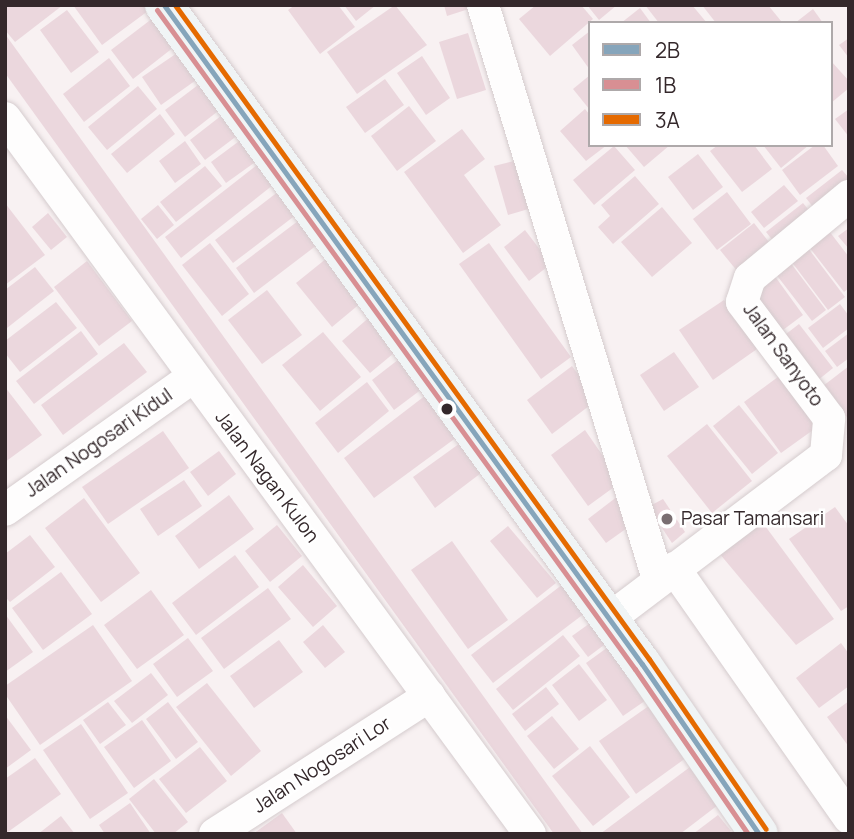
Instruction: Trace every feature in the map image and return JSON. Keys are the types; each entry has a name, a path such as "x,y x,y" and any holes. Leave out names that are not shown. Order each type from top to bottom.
{"main road":[{"path":"164,5 609,619 760,834"}],"street":[{"path":"482,5 666,574 849,818"},
{"name":"Jalan Nagan Kulon","path":"5,118 530,834"},
{"name":"Jalan Sanyoto","path":"609,619 666,574 809,471 826,455 840,431 742,303 743,289 758,270 849,196"},
{"name":"Jalan Nogosari Kidul","path":"5,510 193,377"},
{"name":"Jalan Nogosari Lor","path":"215,834 429,696"}],"building":[{"path":"5,5 63,5 15,42 5,30"},
{"path":"73,5 143,5 148,11 102,45"},
{"path":"295,5 338,5 355,27 320,54 288,10"},
{"path":"344,5 376,5 356,21"},
{"path":"395,5 427,45 357,94 327,52"},
{"path":"444,5 478,5 478,6 447,16"},
{"path":"536,5 581,5 593,19 550,56 519,19"},
{"path":"587,5 617,5 599,20"},
{"path":"645,5 692,5 705,21 657,21"},
{"path":"702,5 768,5 781,21 714,21"},
{"path":"640,8 650,21 624,21"},
{"path":"813,9 822,21 798,21"},
{"path":"67,10 99,52 71,73 40,30"},
{"path":"153,18 174,47 133,79 111,50"},
{"path":"468,33 486,90 457,99 439,42"},
{"path":"588,33 588,67 572,45"},
{"path":"5,34 583,834 554,834 5,73"},
{"path":"849,38 849,58 839,45"},
{"path":"180,51 199,78 161,105 142,77"},
{"path":"422,56 450,98 426,115 397,73"},
{"path":"109,58 130,86 84,122 63,94"},
{"path":"833,63 849,81 849,88 833,101"},
{"path":"588,77 588,108 573,89"},
{"path":"385,79 404,105 365,133 346,107"},
{"path":"202,82 222,108 185,137 165,110"},
{"path":"138,86 157,109 107,150 88,127"},
{"path":"409,106 436,141 397,171 371,136"},
{"path":"585,109 588,113 588,147 604,147 586,161 560,131"},
{"path":"849,109 849,137 835,119"},
{"path":"226,112 242,132 205,160 190,140"},
{"path":"160,114 175,134 127,173 111,154"},
{"path":"462,129 485,159 464,175 501,225 463,253 404,172"},
{"path":"242,139 258,160 226,183 211,162"},
{"path":"185,141 201,164 175,183 159,161"},
{"path":"613,147 635,170 594,205 573,180"},
{"path":"627,147 668,147 644,167"},
{"path":"715,147 756,147 772,169 742,192 710,151"},
{"path":"765,147 807,147 781,168"},
{"path":"812,147 824,147 838,166 800,195 782,170"},
{"path":"698,154 723,187 693,210 668,177"},
{"path":"518,160 532,208 508,215 494,166"},
{"path":"257,165 273,185 181,258 165,237"},
{"path":"205,166 222,186 176,222 160,202"},
{"path":"842,170 849,178 849,192 820,216 806,198"},
{"path":"635,176 659,204 613,244 598,227 610,216 601,205"},
{"path":"784,185 798,201 764,228 751,212"},
{"path":"279,191 297,214 233,263 215,240"},
{"path":"727,192 751,224 717,250 693,219"},
{"path":"5,203 45,255 5,285"},
{"path":"803,203 816,219 778,247 766,232"},
{"path":"158,205 174,225 157,239 141,219"},
{"path":"662,207 692,243 652,277 621,242"},
{"path":"48,213 67,237 51,250 32,227"},
{"path":"298,221 317,245 254,293 236,268"},
{"path":"754,223 776,251 742,277 720,250"},
{"path":"826,227 849,257 849,288 844,292 806,243"},
{"path":"849,228 849,249 838,236"},
{"path":"525,230 551,264 529,281 504,247"},
{"path":"210,243 249,294 222,316 182,265"},
{"path":"489,243 571,357 541,379 459,264"},
{"path":"808,248 845,297 828,310 791,261"},
{"path":"327,258 362,302 332,327 296,283"},
{"path":"87,261 132,321 99,346 54,287"},
{"path":"790,262 826,310 812,321 775,273"},
{"path":"35,267 54,291 7,328 5,290"},
{"path":"774,275 803,315 775,336 745,297"},
{"path":"267,290 302,335 262,364 228,320"},
{"path":"724,300 757,349 713,380 679,330"},
{"path":"56,302 77,328 20,372 5,353 5,341"},
{"path":"840,304 849,316 849,328 823,348 808,328"},
{"path":"372,315 400,348 370,373 342,341"},
{"path":"799,324 833,368 812,385 777,341"},
{"path":"81,331 98,354 34,404 16,381"},
{"path":"323,332 361,377 320,411 282,365"},
{"path":"849,333 849,358 837,367 825,351"},
{"path":"124,343 147,372 63,435 41,405"},
{"path":"674,352 699,387 664,411 640,375"},
{"path":"403,356 426,386 394,410 372,380"},
{"path":"572,366 597,400 552,434 527,400"},
{"path":"849,366 849,420 823,386"},
{"path":"782,374 820,425 781,453 744,402"},
{"path":"367,382 389,411 338,453 315,423"},
{"path":"5,387 42,435 5,462"},
{"path":"426,395 457,437 374,498 344,458"},
{"path":"739,405 778,453 752,474 713,426"},
{"path":"707,424 752,481 712,513 667,456"},
{"path":"585,430 621,482 588,506 551,455"},
{"path":"163,431 189,468 108,524 82,487"},
{"path":"463,441 485,470 435,508 413,477"},
{"path":"219,451 236,474 208,496 190,472"},
{"path":"184,480 202,506 158,536 140,509"},
{"path":"229,495 254,529 199,569 175,536"},
{"path":"618,496 637,521 606,543 588,519"},
{"path":"84,498 140,573 101,602 45,528"},
{"name":"Pasar Tamansari","path":"663,499 685,532 672,543 648,507"},
{"path":"835,507 849,526 849,606 841,611 789,539"},
{"path":"760,519 834,619 796,645 719,553"},
{"path":"277,525 302,556 270,582 245,551"},
{"path":"508,526 556,583 537,598 490,541"},
{"path":"30,535 55,567 10,602 5,597 5,554"},
{"path":"452,541 508,620 468,649 411,570"},
{"path":"235,555 259,587 196,635 172,603"},
{"path":"303,565 337,606 313,627 278,587"},
{"path":"61,572 92,614 43,650 12,608"},
{"path":"563,584 585,613 493,683 471,655"},
{"path":"268,588 291,619 224,669 201,638"},
{"path":"151,590 184,635 137,669 104,625"},
{"path":"5,614 33,652 5,672"},
{"path":"600,616 616,636 588,657 572,636"},
{"path":"93,625 132,681 40,745 5,694 5,686"},
{"path":"323,625 345,652 325,668 303,642"},
{"path":"563,635 580,656 513,710 496,689"},
{"path":"188,638 213,671 177,697 153,664"},
{"path":"279,640 303,672 254,708 230,676"},
{"path":"615,642 652,696 623,716 586,663"},
{"path":"841,643 849,654 849,686 819,708 796,678"},
{"path":"579,664 607,700 579,721 552,685"},
{"path":"151,673 168,695 132,723 114,701"},
{"path":"207,683 261,751 231,776 176,707"},
{"path":"546,687 559,704 525,731 512,714"},
{"path":"849,701 849,747 827,717"},
{"path":"108,702 126,725 100,744 83,720"},
{"path":"168,702 198,742 176,759 146,719"},
{"path":"653,703 690,755 636,794 599,741"},
{"path":"5,715 31,750 5,769"},
{"path":"552,716 579,749 554,769 527,736"},
{"path":"142,720 171,761 134,788 104,747"},
{"path":"81,724 128,793 90,819 43,750"},
{"path":"590,746 630,797 593,826 552,776"},
{"path":"200,747 227,781 186,813 159,779"},
{"path":"35,758 61,794 5,834 5,779"},
{"path":"690,767 718,805 680,834 600,834"},
{"path":"154,779 188,822 173,834 156,834 129,799"},
{"path":"130,803 151,834 105,834 99,825"},
{"path":"282,813 297,834 253,834"},
{"path":"718,815 731,831 727,834 693,834"},
{"path":"61,816 75,834 38,834"}],"transit line":[{"name":"2B","path":"164,5 642,664 759,834"},
{"name":"3A","path":"175,5 649,659 766,829"},
{"name":"1B","path":"157,10 635,669 748,834"}],"place":[{"name":"Pasar Tamansari","path":"667,519"}]}
